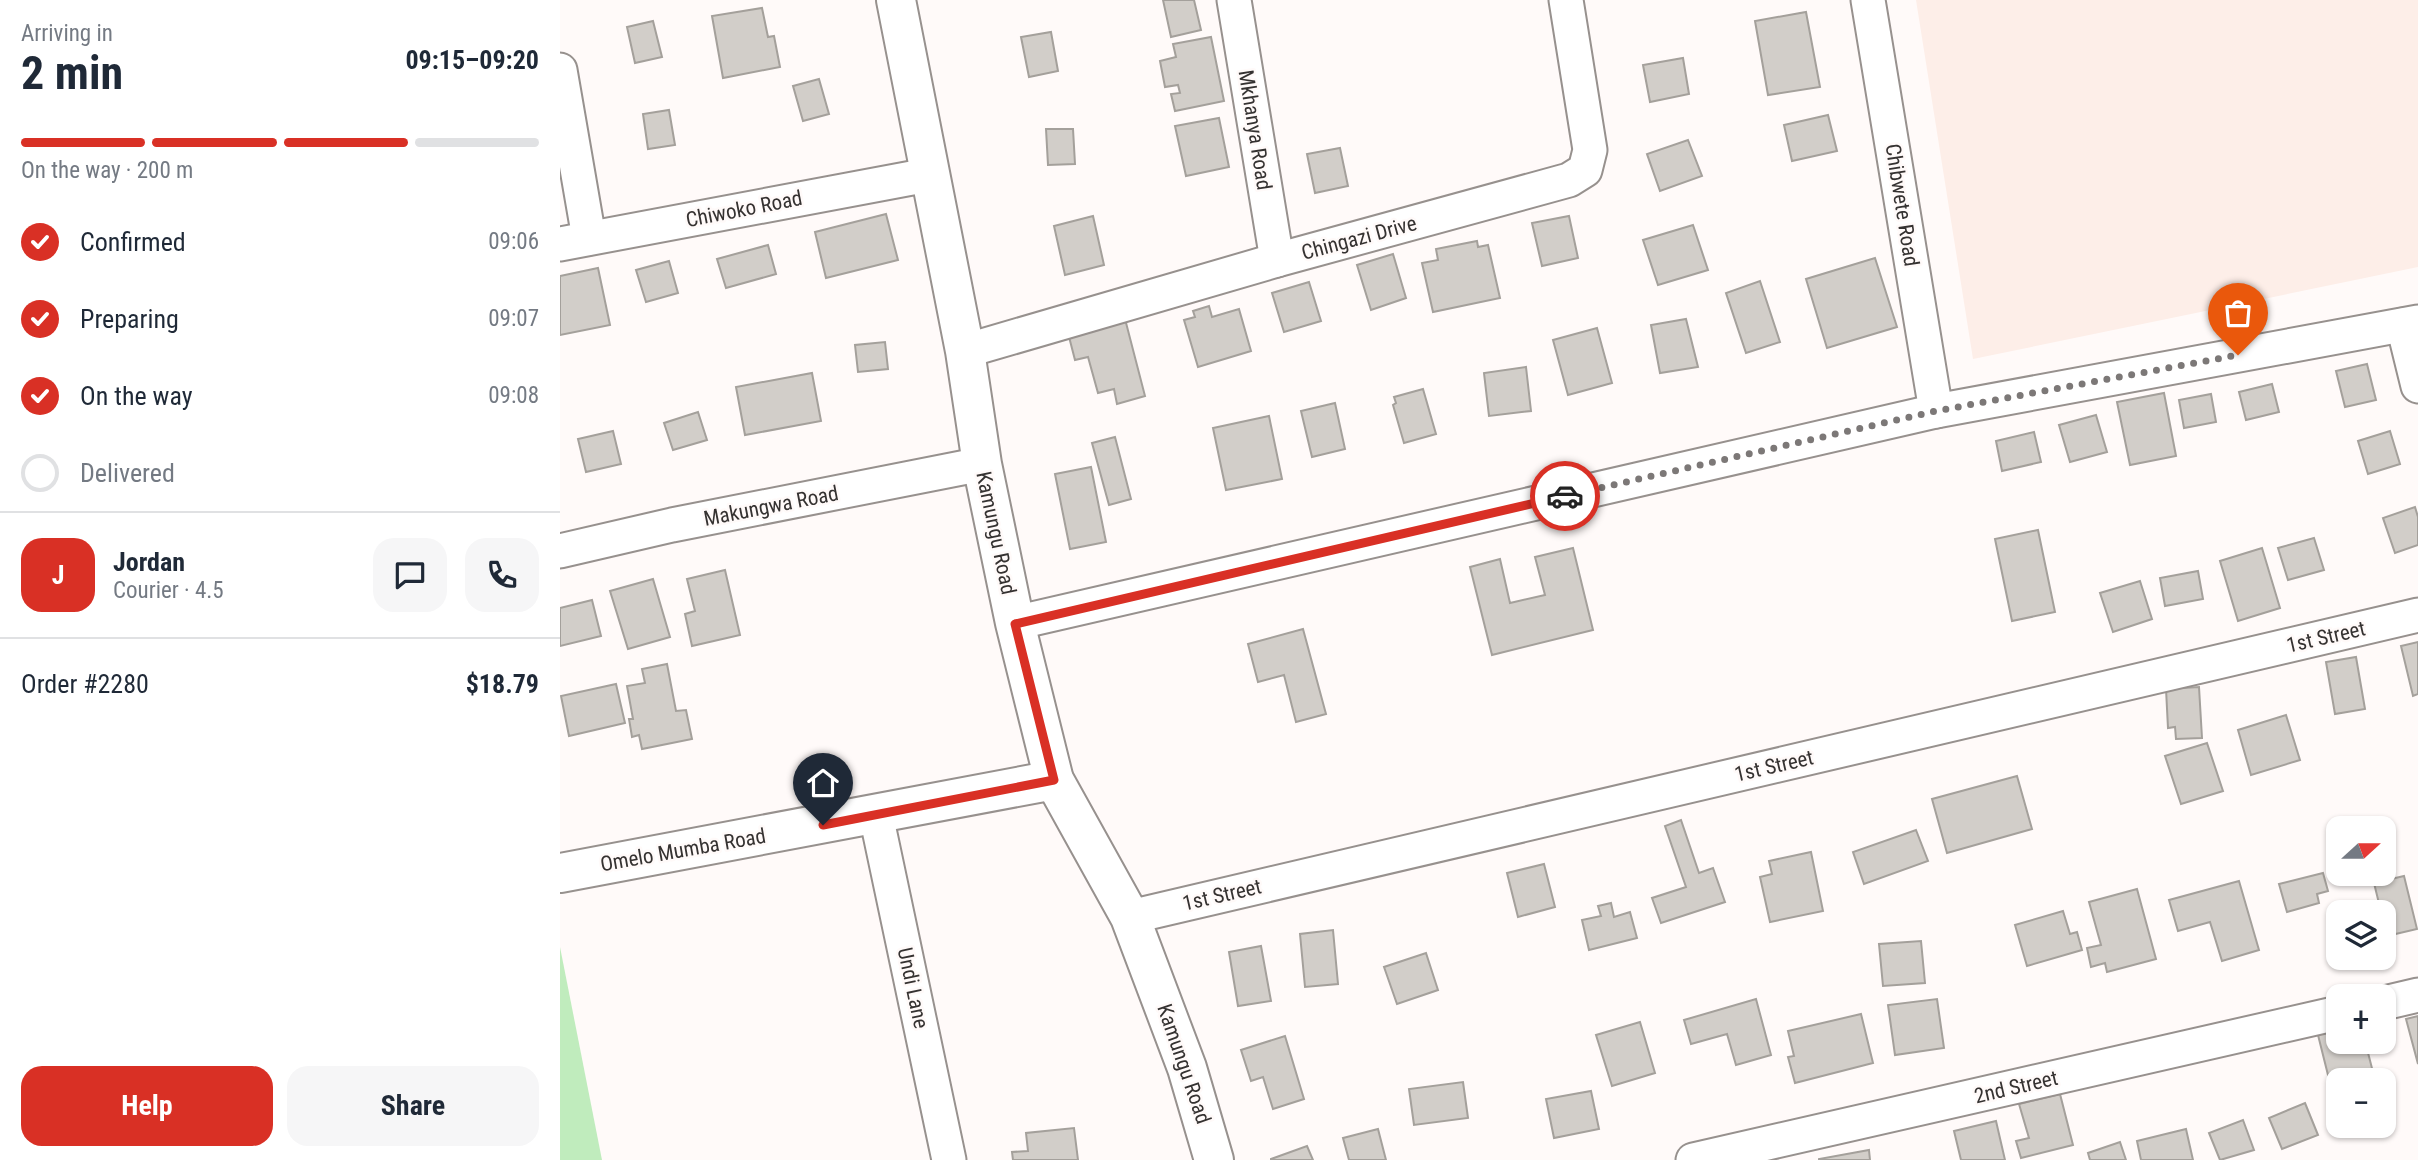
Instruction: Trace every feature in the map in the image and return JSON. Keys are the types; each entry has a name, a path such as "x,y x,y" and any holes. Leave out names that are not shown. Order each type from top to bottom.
{"street":[{"name":"Kamungu Road","path":"896,0 928,175 965,351 982,464 1015,624 1054,780 1130,917 1182,1056 1214,1160"},
{"name":"Mkhanya Road","path":"1234,0 1277,260"},
{"name":"Chingazi Drive","path":"965,351 1277,260 1569,180 1585,170 1590,150 1566,0"},
{"name":"Chibwete Road","path":"1868,0 1936,411"},
{"path":"560,71 574,241"},
{"name":"Chiwoko Road","path":"574,241 928,175"},
{"path":"1015,624 1936,411 2410,324 2418,386"},
{"name":"Makungwa Road","path":"560,551 672,525 982,464"},
{"name":"1st Street","path":"1130,917 2418,615"},
{"name":"Omelo Mumba Road","path":"560,873 1054,780"},
{"name":"Undi Lane","path":"876,815 949,1160"},
{"path":"2396,1000 2418,995"},
{"name":"2nd Street","path":"1693,1160 2326,1016"}],"shaded area":[{"path":"1916,0 2418,0 2418,267 1973,359"}],"green space":[{"path":"560,947 602,1160 560,1160"}],"building":[{"path":"1163,0 1194,0 1201,30 1171,37"},
{"path":"762,8 768,37 774,36 780,67 723,78 712,16"},
{"path":"1806,12 1820,87 1768,95 1755,21"},
{"path":"653,21 662,57 635,63 627,27"},
{"path":"1051,32 1058,71 1029,77 1021,37"},
{"path":"1211,37 1224,101 1175,111 1171,94 1180,93 1178,85 1165,87 1160,61 1176,57 1173,44"},
{"path":"1683,58 1689,94 1650,102 1643,65"},
{"path":"819,79 829,114 803,121 793,86"},
{"path":"669,110 675,145 648,149 643,114"},
{"path":"1828,115 1837,151 1792,161 1784,125"},
{"path":"1219,118 1229,167 1186,176 1175,126"},
{"path":"1046,129 1073,129 1075,164 1048,165"},
{"path":"1688,140 1702,176 1660,191 1647,154"},
{"path":"1340,148 1348,186 1315,193 1307,154"},
{"path":"886,214 898,260 826,278 815,232"},
{"path":"1093,216 1104,265 1065,275 1054,226"},
{"path":"1569,216 1578,258 1542,266 1532,223"},
{"path":"1693,225 1708,270 1658,285 1643,240"},
{"path":"1477,241 1478,247 1488,245 1500,298 1433,312 1422,263 1438,260 1436,249"},
{"path":"768,245 776,274 726,288 717,259"},
{"path":"1393,254 1406,298 1371,310 1357,265"},
{"path":"1875,258 1897,327 1827,348 1806,279"},
{"path":"669,261 678,293 646,302 636,270"},
{"path":"598,268 610,325 560,335 560,276"},
{"path":"1760,281 1780,342 1746,353 1726,293"},
{"path":"1309,282 1321,321 1284,332 1272,293"},
{"path":"1209,306 1212,317 1239,309 1251,351 1198,367 1184,320 1195,317 1193,311"},
{"path":"1124,315 1145,396 1117,404 1114,389 1098,393 1088,357 1075,360 1067,329"},
{"path":"1686,319 1698,367 1660,373 1651,325"},
{"path":"1597,328 1612,383 1568,395 1553,340"},
{"path":"885,342 888,369 858,372 855,345"},
{"path":"2367,364 2376,400 2345,407 2336,371"},
{"path":"1526,367 1531,411 1489,416 1484,373"},
{"path":"812,373 821,421 745,435 736,387"},
{"path":"2272,384 2279,412 2246,420 2239,392"},
{"path":"1423,389 1436,434 1404,443 1393,405 1396,403 1394,397"},
{"path":"2164,393 2176,456 2130,465 2117,402"},
{"path":"2211,394 2216,422 2184,428 2179,400"},
{"path":"1335,403 1345,449 1312,457 1301,411"},
{"path":"698,412 707,440 673,450 664,423"},
{"path":"2096,415 2107,452 2070,462 2059,425"},
{"path":"1269,416 1282,479 1226,490 1213,428"},
{"path":"613,431 621,464 586,472 578,439"},
{"path":"2390,431 2400,464 2368,474 2358,441"},
{"path":"2034,432 2041,462 2002,471 1996,441"},
{"path":"1115,437 1131,499 1109,505 1092,443"},
{"path":"1091,467 1106,542 1070,549 1055,474"},
{"path":"2415,507 2418,517 2418,545 2395,553 2383,518"},
{"path":"2038,530 2055,612 2012,621 1995,539"},
{"path":"2314,538 2324,570 2288,580 2278,548"},
{"path":"1573,548 1593,630 1492,655 1470,567 1500,559 1510,603 1545,595 1535,557"},
{"path":"2262,548 2280,608 2238,621 2220,561"},
{"path":"725,570 740,635 692,646 685,614 695,611 687,579"},
{"path":"2198,571 2203,599 2165,606 2160,578"},
{"path":"653,579 670,637 628,649 610,591"},
{"path":"2140,581 2152,619 2113,632 2100,593"},
{"path":"592,600 601,636 560,646 560,608"},
{"path":"1303,629 1326,714 1296,722 1284,675 1258,682 1248,644"},
{"path":"2418,642 2418,694 2413,696 2401,646"},
{"path":"2356,657 2365,709 2335,714 2326,662"},
{"path":"667,664 676,711 686,710 692,739 642,749 639,735 632,737 629,719 633,719 627,686 645,683 642,669"},
{"path":"616,684 625,723 569,736 561,696"},
{"path":"2199,687 2202,738 2176,739 2175,727 2168,728 2166,689"},
{"path":"2286,715 2300,760 2251,775 2238,730"},
{"path":"2207,743 2223,791 2181,804 2165,756"},
{"path":"2017,776 2032,829 1947,853 1932,799"},
{"path":"1681,820 1699,873 1713,868 1725,902 1661,923 1652,898 1686,887 1665,826"},
{"path":"1916,830 1928,861 1864,884 1853,852"},
{"path":"1811,852 1823,911 1770,922 1760,877 1772,874 1769,861"},
{"path":"1544,864 1555,907 1518,917 1507,873"},
{"path":"2323,873 2328,891 2317,894 2319,903 2287,912 2279,884"},
{"path":"2404,876 2417,929 2396,934 2396,900 2378,900 2375,886 2396,886 2396,878"},
{"path":"2239,881 2259,950 2222,961 2210,922 2178,931 2169,900"},
{"path":"2137,889 2156,959 2107,972 2105,963 2091,967 2087,948 2101,945 2089,902"},
{"path":"1611,903 1614,917 1630,912 1637,938 1589,950 1582,920 1601,916 1598,906"},
{"path":"2063,911 2070,934 2077,932 2082,950 2027,966 2015,925"},
{"path":"1333,930 1338,984 1305,987 1300,934"},
{"path":"1921,941 1925,983 1883,986 1879,944"},
{"path":"1261,946 1271,1001 1238,1006 1229,952"},
{"path":"1426,953 1438,990 1397,1004 1384,967"},
{"path":"1756,999 1771,1055 1736,1065 1727,1034 1691,1044 1684,1020"},
{"path":"1937,999 1944,1048 1895,1055 1888,1005"},
{"path":"1861,1014 1873,1063 1795,1083 1788,1057 1794,1056 1788,1031"},
{"path":"2418,1016 2418,1064 2406,1019"},
{"path":"1640,1022 1655,1073 1612,1086 1596,1035"},
{"path":"2326,1033 2326,1054 2368,1054 2372,1068 2326,1068 2318,1035"},
{"path":"1285,1036 1304,1099 1273,1109 1263,1077 1251,1081 1241,1050"},
{"path":"1463,1082 1468,1118 1414,1125 1409,1089"},
{"path":"1591,1091 1599,1129 1554,1138 1546,1099"},
{"path":"2060,1094 2073,1145 2021,1158 2016,1141 2029,1138 2019,1104"},
{"path":"2305,1103 2318,1135 2282,1149 2269,1118"},
{"path":"2243,1120 2254,1150 2220,1160 2209,1133"},
{"path":"1996,1121 2005,1160 1961,1160 1954,1131"},
{"path":"1074,1128 1078,1160 1013,1160 1012,1152 1028,1151 1026,1133"},
{"path":"1378,1129 1386,1160 1349,1160 1343,1138"},
{"path":"2186,1129 2193,1160 2141,1160 2137,1141"},
{"path":"2120,1142 2126,1160 2090,1160 2088,1153"},
{"path":"1307,1146 1313,1160 1271,1160 1271,1159"},
{"path":"1869,1150 1870,1160 1819,1160 1819,1159"}],"way so far":[{"path":"1565,496 1936,411 2238,355"}],"route":[{"path":"823,825 1054,780 1015,624 1565,496"}]}
